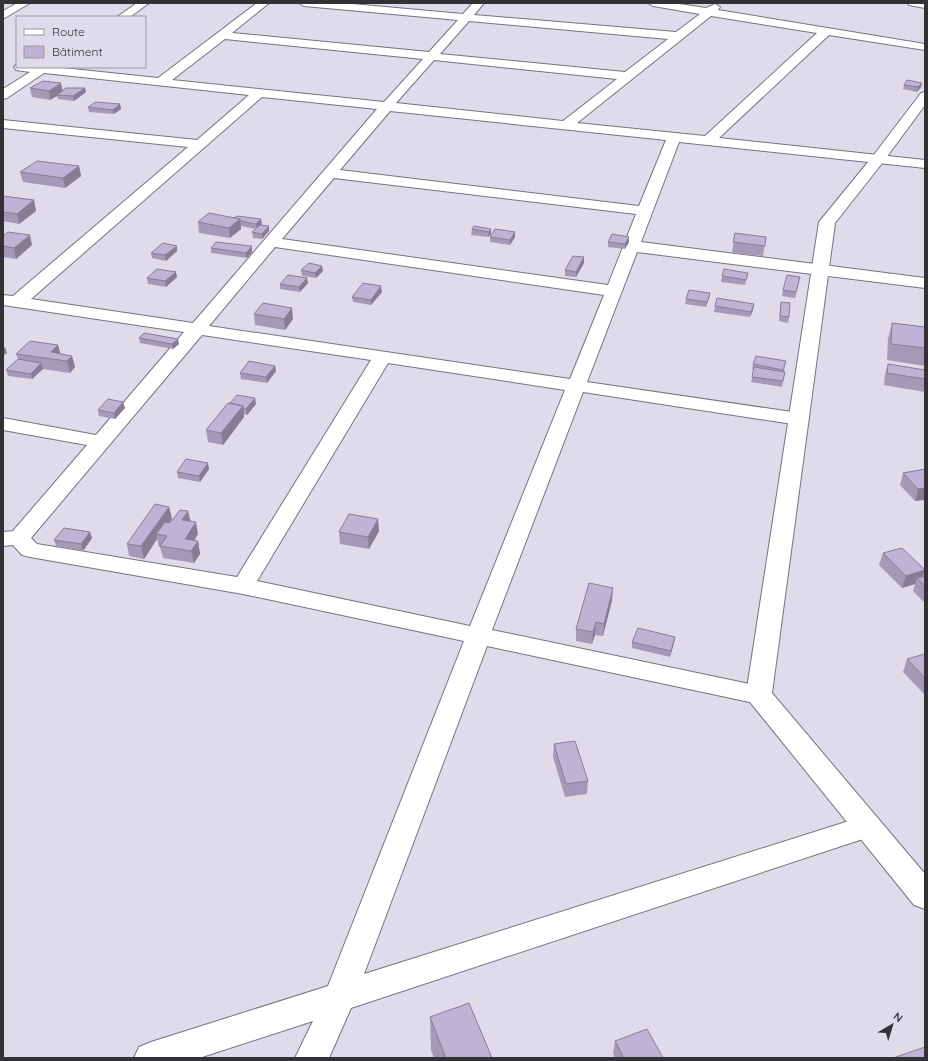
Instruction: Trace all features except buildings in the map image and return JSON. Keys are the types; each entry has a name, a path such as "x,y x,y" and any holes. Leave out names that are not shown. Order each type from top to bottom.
{"street":[{"path":"4,15 25,3"},
{"path":"124,16 144,3"},
{"path":"161,82 264,3"},
{"path":"304,3 357,5 466,17 678,36"},
{"path":"479,3 387,106 101,442 11,539 30,550 243,586 759,695 925,896"},
{"path":"653,3 925,47"},
{"path":"566,125 721,3"},
{"path":"913,3 925,5"},
{"path":"708,141 826,31"},
{"path":"222,35 627,76"},
{"path":"3,96 44,68 260,93 925,164"},
{"path":"10,301 260,93"},
{"path":"759,695 827,222 923,100"},
{"path":"3,124 200,144"},
{"path":"312,1058 340,996 478,635 674,137"},
{"path":"331,173 645,211"},
{"path":"272,242 614,291"},
{"path":"632,246 925,283"},
{"path":"10,301 799,419"},
{"path":"243,586 382,357"},
{"path":"3,424 101,442"},
{"path":"151,1058 868,826"}]}
